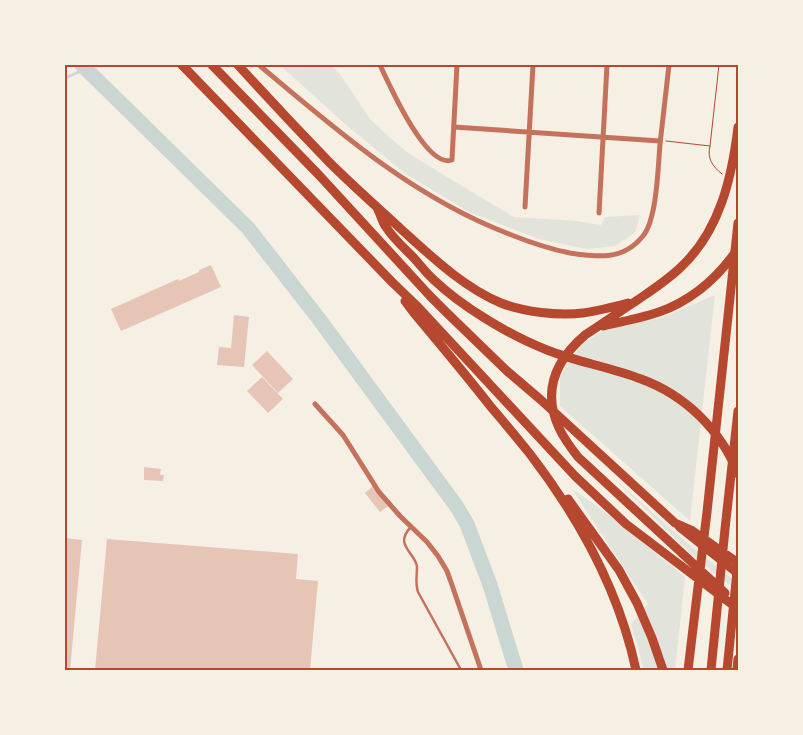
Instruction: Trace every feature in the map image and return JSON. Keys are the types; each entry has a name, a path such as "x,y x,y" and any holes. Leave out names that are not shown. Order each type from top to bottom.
{"highway":[{"path":"182,65 418,307 575,476 626,524 738,609"},
{"path":"212,65 318,174 446,312 501,365 675,523 691,530 736,564 738,574"},
{"path":"238,65 330,163 431,256 476,289 502,303 534,311 560,313 581,313 635,301"},
{"path":"738,127 729,179 713,225 705,238 682,266 652,291 585,335 570,350 560,364 552,384 553,409 559,428 578,457 738,605"},
{"path":"377,207 386,227 434,280 458,299 482,316 547,350 640,378 664,389 696,413 715,433 731,458 738,474"},
{"path":"688,670 738,223"},
{"path":"595,328 651,314 687,298 718,274 738,248"},
{"path":"392,282 414,313 530,454 558,493 593,551 618,609 636,670"},
{"path":"711,670 738,412"},
{"path":"530,454 548,470 619,570 637,603 663,670"},
{"path":"727,670 736,564"},
{"path":"737,670 738,659"}],"street":[{"path":"259,65 380,162 443,204 495,229 540,246 595,257 623,253 644,235 652,215 668,65"},
{"path":"380,65 423,144 442,161 447,162 452,159 457,65"},
{"path":"525,207 533,65"},
{"path":"599,213 607,65"},
{"path":"454,127 660,141"},
{"path":"315,404 343,435 379,492 438,556 447,571 481,670"}],"lane":[{"path":"411,527 406,534 405,545 417,566 416,582 418,592 461,670"}],"path":[{"path":"719,65 708,154 715,169 729,179"},
{"path":"660,141 710,146"}],"shaded area":[{"path":"280,65 330,65 340,74 370,119 408,153 514,217 577,221 601,225 605,217 640,215 635,233 615,246 587,249 539,239 469,212 406,174 345,124"},
{"path":"715,295 690,521 560,406 560,376 581,345 603,331 664,317"},
{"path":"610,475 692,547 738,583 738,592 690,553"},
{"path":"572,489 597,506 685,577 675,670 644,670 631,624 648,604"}],"building":[{"path":"211,265 221,287 121,331 111,309 178,279 179,281"},
{"path":"234,315 249,317 244,367 217,365 219,347 231,348"},
{"path":"267,351 293,379 278,393 252,365"},
{"path":"262,377 283,399 268,413 247,391"},
{"path":"144,467 161,469 160,475 164,475 163,481 144,480"},
{"path":"373,486 388,506 380,512 365,493"},
{"path":"65,538 82,540 70,670 65,670"},
{"path":"107,539 298,554 296,579 318,581 310,670 95,670"}],"waterway":[{"path":"82,65 248,228 319,319 457,507 467,524 490,585 516,670"},
{"path":"65,78 86,69"}]}
